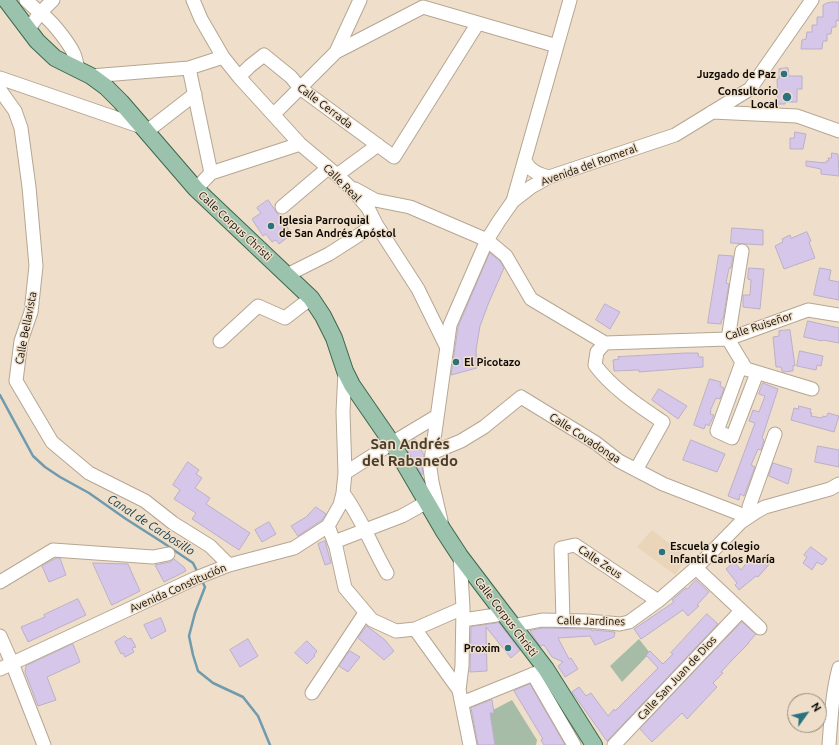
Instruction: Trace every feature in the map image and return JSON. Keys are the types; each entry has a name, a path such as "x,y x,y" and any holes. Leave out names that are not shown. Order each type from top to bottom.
{"main road":[{"name":"Calle Corpus Christi","path":"6,0 37,41 55,58 85,73 106,87 196,189 311,298 323,316 334,338 345,371 357,392 426,491 443,530 460,556 508,620 539,672 594,745"}],"street":[{"path":"26,0 40,13 45,15 52,23 74,54 85,73 189,68 223,57"},
{"path":"28,30 40,13 53,0"},
{"name":"Calle Real","path":"193,0 201,19 223,57 239,77 300,144 348,185 368,208 376,224 418,289 447,348"},
{"path":"336,52 360,0"},
{"path":"513,201 570,0"},
{"name":"Avenida del Romeral","path":"426,491 450,325 487,240 513,201 531,186 549,177 675,134 750,89 812,0"},
{"path":"274,114 336,52 423,7 557,46"},
{"name":"Calle Cerrada","path":"239,77 264,55 291,77 300,88 394,157 478,23"},
{"path":"189,68 212,173"},
{"path":"0,78 144,129 195,94"},
{"name":"Calle Bellavista","path":"0,90 15,111 21,128 29,186 36,266 31,312 21,341 16,381 52,442 89,473 145,501 173,523 210,546 229,565"},
{"path":"712,112 797,116 839,131"},
{"path":"196,189 212,173 300,144"},
{"path":"282,207 333,171 378,145"},
{"path":"525,161 529,169 540,175 549,177"},
{"path":"348,185 375,200 410,207 487,240 506,256 531,299 605,343 597,352 595,365 604,377 632,401 663,422 636,470"},
{"path":"287,275 329,254 376,224"},
{"path":"742,251 728,339 746,369 812,389"},
{"path":"220,341 258,306 285,318 311,298"},
{"name":"Calle Ruiseñor","path":"605,343 728,339 808,310 839,315"},
{"path":"742,362 717,432 732,438 757,373"},
{"name":"Avenida Constitución","path":"0,669 196,578 215,572 229,565 294,548 328,526 340,505 343,493 345,473 343,402 345,371"},
{"path":"343,402 357,392"},
{"name":"Calle Covadonga","path":"432,453 461,441 484,427 521,397 596,443 619,461 636,470 663,484 750,516"},
{"path":"345,473 437,416"},
{"path":"750,516 749,507 775,434"},
{"name":"Calle Jardines","path":"328,526 334,542 345,588 372,620 396,631 415,629 463,614 508,620 588,620 620,624 629,622 658,601 696,568 750,516 765,507 830,489 839,484"},
{"path":"334,542 402,516 426,491"},
{"path":"343,493 353,506 387,573"},
{"name":"Calle Zeus","path":"563,620 561,548 575,545 658,601"},
{"path":"0,582 53,550 153,557 168,554"},
{"path":"460,556 463,614 460,697 470,745"},
{"path":"696,568 760,628"},
{"name":"Calle San Juan de Dios","path":"614,745 741,611"},
{"path":"312,693 366,612"},
{"path":"415,629 460,697"},
{"path":"0,636 44,745"},
{"path":"829,745 832,706 839,668"},
{"path":"460,697 539,672 574,745"}],"shaded area":[{"name":"Escuela y Colegio Infantil Carlos María","path":"652,530 687,557 675,575 637,547"}],"green space":[{"path":"639,639 650,653 622,682 610,666"},
{"path":"512,700 537,740 536,745 495,745 490,713 494,713 493,710"}],"building":[{"path":"832,2 839,2 839,21 836,20 836,27 832,27 831,34 827,34 827,41 823,41 822,49 801,49 802,40 806,39 807,32 812,32 812,25 817,25 817,17 823,17 823,5"},
{"path":"788,68 789,76 802,76 802,89 797,89 797,102 785,102 785,104 778,104 777,79 779,79 779,69"},
{"path":"795,132 806,134 803,149 790,149 790,138 794,138"},
{"path":"832,153 838,154 839,176 821,174 821,169 806,166 806,161 826,163 826,161 829,161 828,158 831,158"},
{"name":"Iglesia Parroquial de San Andrés Apóstol","path":"268,200 289,230 285,233 288,237 279,244 276,240 272,242 266,234 263,236 252,219 261,213 257,208"},
{"path":"732,228 763,230 763,245 731,243"},
{"path":"807,232 815,258 784,269 775,246 783,242 782,239 790,235 791,238"},
{"path":"490,253 500,261 504,268 480,326 476,350 477,368 451,375 458,327"},
{"path":"719,255 733,256 726,283 729,284 721,324 708,323"},
{"path":"749,268 764,269 760,309 743,307 743,295 750,295 751,280 748,279"},
{"path":"820,268 831,270 829,280 839,282 839,300 814,295"},
{"path":"605,304 620,312 610,329 596,320"},
{"path":"808,321 839,328 839,343 804,337"},
{"path":"790,330 795,366 793,365 793,371 783,372 781,367 776,367 773,337 779,336 779,331"},
{"path":"800,351 823,356 821,366 817,365 816,370 797,366"},
{"path":"698,353 699,357 703,357 703,367 639,372 639,370 614,371 613,360 619,359 618,357"},
{"path":"710,379 721,382 720,386 724,388 720,399 716,398 710,411 710,414 714,415 709,426 706,424 704,429 694,425"},
{"path":"763,383 778,389 762,438 764,440 761,450 758,449 751,465 755,467 744,496 740,494 739,500 728,496 755,423 749,421 753,410 759,412 765,396 759,394"},
{"path":"659,389 687,406 678,419 652,400"},
{"path":"799,406 811,409 811,416 822,418 823,416 826,417 828,413 839,416 834,432 791,420 794,408 798,409"},
{"path":"415,439 424,455 422,475 404,445"},
{"path":"691,440 725,454 717,472 683,460"},
{"path":"818,446 839,450 839,467 815,462"},
{"path":"188,462 199,470 196,474 202,478 195,488 210,498 206,504 250,533 239,550 192,519 196,513 174,499 180,490 173,485"},
{"path":"773,463 792,469 788,484 769,476"},
{"path":"316,507 326,514 322,520 298,536 291,526 306,517"},
{"path":"269,522 276,534 262,542 255,530"},
{"path":"325,541 331,563 325,565 318,544"},
{"path":"811,547 827,559 822,565 817,562 812,570 803,563 807,557 804,555"},
{"path":"765,555 772,561 758,577 756,576 739,590 735,585 737,583 726,569 734,562 741,570 752,556 759,562"},
{"path":"57,558 60,558 66,575 49,582 42,566"},
{"path":"174,559 184,567 186,571 164,582 155,565 170,562"},
{"path":"93,563 128,564 140,591 112,605"},
{"path":"696,580 709,592 697,605 699,606 688,616 683,610 641,639 634,629 674,602 672,600"},
{"path":"78,599 86,615 28,642 21,627 45,617 44,615"},
{"path":"707,614 718,624 607,741 572,692 579,687 586,696 591,693 608,716 614,709 615,711 658,668 646,655 650,651 663,664 673,654 671,653"},
{"path":"161,618 166,631 151,639 144,625"},
{"path":"742,622 756,634 721,672 723,673 713,683 717,687 687,719 682,713 652,742 640,729"},
{"path":"499,623 520,650 511,658 486,627 487,671 470,672 471,627"},
{"path":"367,626 385,640 394,651 384,660 358,638"},
{"path":"543,628 591,629 592,631 615,632 614,637 595,645 590,636 558,638 569,659 571,658 578,669 565,677 558,666 563,662 552,657 544,645 540,646 530,631"},
{"path":"125,636 128,639 131,638 136,647 132,648 134,652 125,657 123,653 121,654 115,642"},
{"path":"248,639 258,656 240,667 230,650"},
{"path":"307,641 317,651 314,655 315,656 307,664 295,653"},
{"path":"73,644 80,662 47,677 56,700 38,706 25,672 26,666"},
{"path":"350,651 360,657 348,672 339,666"},
{"path":"530,684 565,745 544,745 541,740 543,739 514,691"},
{"path":"492,700 494,713 490,713 495,745 478,745 471,708"}],"waterway":[{"name":"Canal de Carbosillo","path":"0,395 33,456 45,467 89,493 193,563 198,573"},
{"name":"Canal de Carbosillo","path":"202,581 205,587 195,613 189,636 198,671 213,683 243,697 258,716 270,745"}],"place":[{"name":"Juzgado de Paz","path":"784,74"},
{"name":"Consultorio Local","path":"787,97"},
{"name":"Iglesia Parroquial de San Andrés Apóstol","path":"271,226"},
{"name":"El Picotazo","path":"456,362"},
{"name":"Escuela y Colegio Infantil Carlos María","path":"662,552"},
{"name":"Proxim","path":"508,648"}],"district":[{"name":"San Andrés del Rabanedo","path":"410,452"}]}
